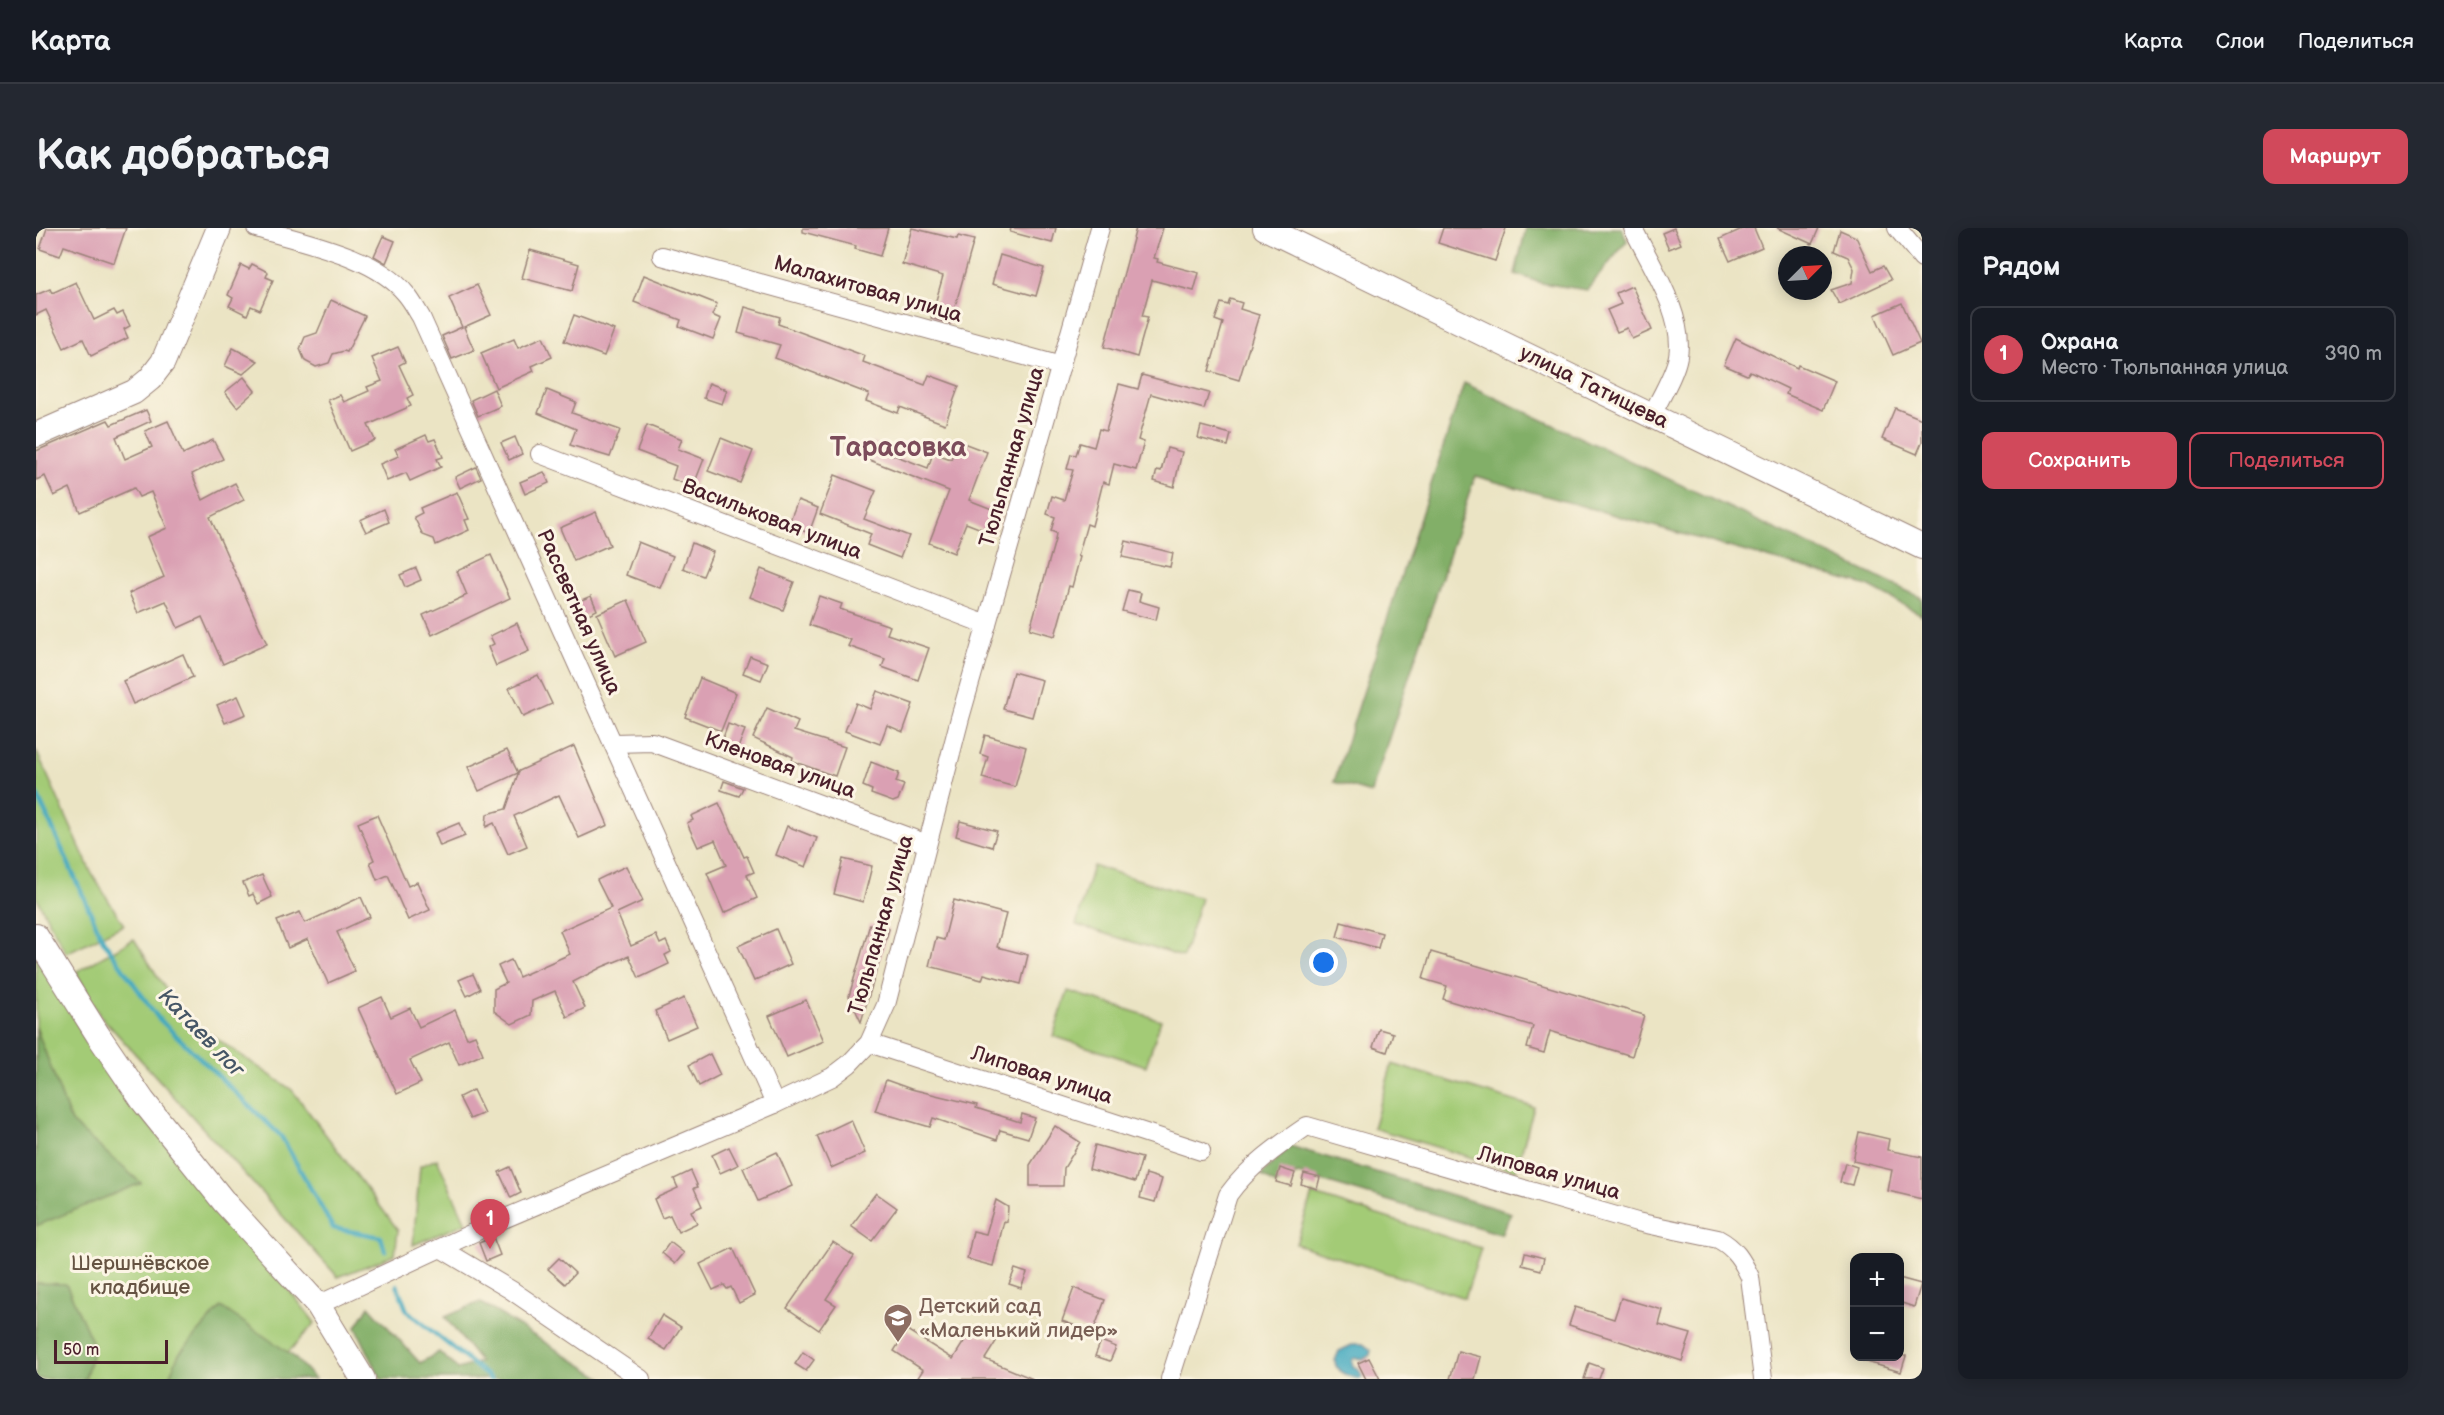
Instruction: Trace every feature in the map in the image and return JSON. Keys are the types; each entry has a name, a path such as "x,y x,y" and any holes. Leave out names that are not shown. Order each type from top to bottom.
{"street":[{"path":"36,435 134,392 150,380 163,362 219,228"},
{"name":"Рассветная улица","path":"256,228 329,250 386,276 405,293 421,317 774,1104"},
{"name":"Тюльпанная улица","path":"318,1305 494,1224 832,1077 849,1064 869,1043 886,1005 927,844 987,626 1100,228"},
{"name":"улица Татищева","path":"1265,228 1922,545"},
{"path":"1633,228 1673,312 1679,335 1678,358 1652,416"},
{"path":"1897,228 1922,258"},
{"name":"Малахитовая улица","path":"662,256 1061,366"},
{"name":"Васильковая улица","path":"540,454 987,626"},
{"name":"Кленовая улица","path":"614,743 652,742 927,844"},
{"path":"36,936 98,1035 143,1101 225,1203 318,1305 363,1379"},
{"name":"Липовая улица","path":"869,1043 1201,1151"},
{"name":"Липовая улица","path":"1170,1379 1228,1195 1238,1181 1307,1126 1637,1222 1718,1239 1729,1245 1737,1254 1749,1277 1763,1379"},
{"path":"442,1249 511,1290 641,1379"}],"green space":[{"path":"1526,228 1622,228 1627,241 1587,290 1541,283 1515,274"},
{"path":"1464,383 1922,598 1922,615 1868,586 1475,476 1371,793 1334,782"},
{"path":"36,750 92,874 124,925 66,953 36,897"},
{"path":"1093,866 1201,898 1183,957 1076,925"},
{"path":"134,939 182,1015 292,1090 398,1230 395,1255 338,1277 99,1014 76,972"},
{"name":"Шершнёвское кладбище","path":"36,955 118,1088 315,1323 264,1379 36,1379"},
{"path":"1068,991 1161,1020 1146,1066 1053,1036"},
{"path":"36,1027 71,1122 141,1183 36,1226"},
{"path":"1392,1064 1534,1107 1516,1171 1373,1128"},
{"path":"1290,1146 1511,1213 1501,1234 1298,1174 1276,1185 1261,1175"},
{"path":"437,1159 466,1223 413,1245 420,1166"},
{"path":"1312,1194 1481,1248 1465,1298 1296,1244"},
{"path":"36,1283 66,1284 94,1346 85,1379 36,1379"},
{"path":"480,1302 604,1379 381,1379 356,1327 369,1306 420,1363 439,1352 458,1369 480,1362 445,1317"},
{"path":"221,1307 292,1355 315,1379 168,1379 179,1354"}],"water":[{"path":"1354,1344 1363,1344 1371,1350 1370,1355 1364,1359 1352,1360 1353,1366 1358,1368 1363,1378 1346,1375 1336,1366 1335,1361 1339,1351"}],"building":[{"path":"47,228 126,228 114,263 64,246 60,256 40,249"},
{"path":"803,228 888,228 880,256 855,249 856,246 803,232"},
{"path":"912,228 957,239 958,236 974,240 950,324 931,318 943,276 902,264"},
{"path":"1011,228 1056,228 1052,243 1010,232"},
{"path":"1136,228 1163,228 1154,258 1158,259 1157,262 1199,273 1194,291 1152,280 1142,316 1148,317 1137,357 1104,347"},
{"path":"1443,228 1506,228 1495,261 1438,243"},
{"path":"1674,228 1681,244 1669,249 1662,233"},
{"path":"1744,228 1754,228 1762,247 1730,261 1720,239"},
{"path":"1777,228 1819,228 1812,244"},
{"path":"1840,230 1856,237 1872,271 1883,266 1891,280 1839,304 1832,290 1852,283 1854,269 1848,257 1834,251"},
{"path":"383,236 395,241 386,263 374,256"},
{"path":"530,250 579,264 572,291 522,278"},
{"path":"1000,255 1044,268 1036,296 992,284"},
{"path":"252,264 268,272 266,277 273,280 260,310 251,306 247,315 229,306 233,298 228,295 241,265 249,269"},
{"path":"644,275 717,304 712,315 721,319 713,339 679,326 681,320 634,302"},
{"path":"76,282 94,320 114,310 117,315 123,312 130,326 124,329 128,338 91,356 83,339 64,348 46,310 36,315 36,295 50,289 52,293"},
{"path":"477,285 491,315 464,327 474,350 452,359 442,336 462,327 449,298"},
{"path":"1632,286 1652,330 1632,339 1627,328 1617,332 1607,310 1621,304 1616,293"},
{"path":"1230,299 1242,303 1240,309 1259,315 1239,380 1209,371 1223,323 1215,320 1221,303 1228,305"},
{"path":"331,300 365,316 347,352 333,354 329,363 316,367 305,361 300,349 305,337 317,333"},
{"path":"1902,303 1920,343 1893,355 1875,315"},
{"path":"745,307 780,317 778,324 865,356 863,362 925,385 929,375 959,386 945,424 900,407 898,413 866,401 869,394 775,358 780,345 738,333"},
{"path":"574,315 614,330 604,356 564,341"},
{"path":"543,337 552,357 532,366 534,371 496,388 481,353 514,339 518,348"},
{"path":"1736,338 1797,368 1798,365 1835,381 1823,410 1786,394 1788,389 1750,371 1747,375 1724,365"},
{"path":"398,347 405,362 399,365 413,395 407,398 411,406 368,425 375,440 350,451 328,400 340,395 344,402 369,391 367,387 382,381 372,358"},
{"path":"233,348 258,361 243,374 225,366"},
{"path":"1142,375 1209,393 1204,409 1151,394 1138,440 1144,442 1136,470 1114,464 1109,484 1103,482 1092,526 1087,524 1072,587 1069,586 1055,636 1030,629 1055,540 1056,533 1051,531 1055,517 1047,514 1052,496 1064,500 1073,470 1067,469 1071,454 1076,455 1080,443 1094,447 1099,429 1106,431 1119,384 1138,389"},
{"path":"244,377 255,391 237,407 225,392"},
{"path":"709,383 727,390 722,404 704,398"},
{"path":"494,389 501,406 478,416 471,400"},
{"path":"547,390 576,402 572,413 620,430 610,457 570,445 576,429 538,413"},
{"path":"1895,408 1922,419 1922,442 1917,454 1882,439"},
{"path":"146,410 151,421 116,437 125,459 152,447 145,431 168,421 183,454 213,440 223,459 192,474 203,500 235,483 244,500 210,517 267,644 223,664 202,617 178,628 166,601 138,613 129,593 164,577 147,537 167,528 151,492 139,497 134,488 80,512 70,488 54,496 45,476 36,480 36,451 108,420 111,425"},
{"path":"647,425 682,439 678,449 704,459 693,487 672,479 676,466 637,451"},
{"path":"1201,426 1231,434 1228,446 1198,438"},
{"path":"426,435 429,441 435,439 443,457 437,459 441,467 410,481 406,473 387,481 380,464 399,456 395,449"},
{"path":"515,437 522,454 509,460 501,443"},
{"path":"721,438 753,451 740,483 708,471"},
{"path":"958,441 987,452 969,500 1002,513 994,534 966,523 954,553 929,543 949,491 867,459 873,442 892,450 891,454 928,468 933,453 951,459"},
{"path":"1167,448 1182,452 1174,487 1154,481 1157,470 1161,471"},
{"path":"476,467 481,478 460,488 455,477"},
{"path":"544,472 549,483 525,494 520,482"},
{"path":"835,475 876,491 864,519 909,536 900,558 867,545 871,534 820,514"},
{"path":"457,492 469,519 465,520 469,530 436,545 434,539 423,535 414,517 422,513 420,508"},
{"path":"798,500 818,508 809,533 788,525"},
{"path":"384,509 389,522 366,532 360,520"},
{"path":"596,512 610,545 574,561 560,528"},
{"path":"1126,541 1173,553 1170,567 1122,557"},
{"path":"638,542 673,556 660,588 626,575"},
{"path":"692,543 713,552 703,576 683,568"},
{"path":"491,555 510,598 432,635 423,615 467,595 457,571"},
{"path":"416,568 421,580 405,587 400,575"},
{"path":"761,569 794,582 783,610 750,597"},
{"path":"1128,590 1141,593 1139,601 1159,607 1156,620 1122,611"},
{"path":"591,596 597,610 576,620 570,605"},
{"path":"819,596 842,604 840,609 890,626 887,634 929,648 918,680 882,667 885,659 848,646 851,640 809,625"},
{"path":"628,600 646,642 615,656 597,614"},
{"path":"517,623 529,651 496,666 488,647 494,644 490,636"},
{"path":"183,654 193,677 133,704 123,681"},
{"path":"750,656 768,663 761,680 743,673"},
{"path":"1013,672 1042,680 1032,717 1003,709"},
{"path":"538,675 552,704 523,717 509,688"},
{"path":"700,678 736,693 721,731 685,717"},
{"path":"877,691 913,704 903,732 887,725 880,744 845,731 856,703 870,709"},
{"path":"238,696 246,714 225,723 217,705"},
{"path":"767,708 798,722 794,731 845,747 835,776 792,761 793,757 753,738"},
{"path":"728,724 745,730 738,748 722,741"},
{"path":"985,735 1026,747 1015,787 982,778 988,757 980,754"},
{"path":"574,746 608,825 579,838 559,795 514,816 527,846 508,854 494,823 486,827 487,814 506,809 519,771"},
{"path":"507,750 518,773 479,791 468,767"},
{"path":"871,762 899,773 896,782 904,785 898,800 893,802 871,794 872,790 863,786"},
{"path":"724,781 743,788 739,796 721,790"},
{"path":"719,803 744,857 747,856 754,872 747,875 757,898 724,913 707,873 726,865 715,840 698,847 687,823 693,820 691,816"},
{"path":"377,815 408,886 417,882 430,910 408,920 388,875 377,880 370,862 374,860 358,823"},
{"path":"960,821 997,831 992,847 956,836"},
{"path":"459,823 465,836 440,846 435,833"},
{"path":"787,826 817,838 806,867 776,855"},
{"path":"843,859 872,866 863,902 834,894"},
{"path":"626,866 643,901 617,913 631,946 656,935 660,944 666,941 671,952 665,955 669,964 639,978 629,956 573,982 585,1008 567,1017 555,991 532,1001 531,1015 512,1024 494,1011 494,989 506,983 498,966 511,960 519,977 570,954 560,931 611,908 597,880"},
{"path":"262,875 272,897 258,904 253,894 249,896 243,883"},
{"path":"361,897 370,917 337,932 355,971 328,983 308,939 288,948 277,921 300,912 305,923"},
{"path":"954,900 1006,914 997,947 1028,955 1021,984 984,974 982,980 929,966 936,938 944,940"},
{"path":"1341,922 1382,933 1378,948 1337,937"},
{"path":"870,924 889,929 861,1022 849,996"},
{"path":"776,929 791,964 754,981 738,946"},
{"path":"1431,952 1644,1015 1632,1056 1550,1031 1544,1053 1527,1048 1533,1026 1443,999 1447,986 1423,979"},
{"path":"473,974 480,989 467,996 459,980"},
{"path":"382,997 391,1017 410,1008 419,1027 455,1010 467,1038 475,1035 483,1054 459,1065 449,1042 410,1060 421,1083 397,1094 358,1008"},
{"path":"684,998 697,1026 667,1039 655,1011"},
{"path":"806,1000 824,1041 787,1057 769,1016"},
{"path":"1379,1029 1393,1033 1387,1052 1373,1047"},
{"path":"710,1054 720,1075 699,1086 689,1065"},
{"path":"886,1080 911,1089 977,1105 976,1108 1020,1122 1022,1114 1035,1118 1028,1138 1000,1130 997,1140 933,1118 930,1127 875,1111"},
{"path":"473,1090 484,1113 470,1119 459,1097"},
{"path":"851,1120 865,1153 831,1168 817,1136"},
{"path":"1055,1126 1080,1142 1064,1168 1063,1186 1030,1186 1030,1165"},
{"path":"1859,1132 1889,1139 1887,1150 1922,1157 1922,1199 1888,1191 1892,1170 1853,1161"},
{"path":"1095,1145 1142,1158 1135,1182 1089,1169"},
{"path":"729,1147 738,1165 720,1173 712,1155"},
{"path":"777,1152 792,1186 758,1201 743,1168"},
{"path":"1845,1163 1857,1167 1852,1185 1840,1182"},
{"path":"510,1167 521,1193 511,1198 499,1172"},
{"path":"1280,1168 1295,1173 1291,1186 1276,1182"},
{"path":"691,1171 698,1187 694,1188 702,1206 691,1211 697,1223 678,1232 670,1215 662,1218 654,1199 678,1188 674,1179"},
{"path":"1304,1173 1320,1177 1317,1189 1301,1184"},
{"path":"1146,1174 1162,1179 1155,1202 1140,1198"},
{"path":"876,1193 897,1208 872,1241 851,1226"},
{"path":"996,1200 1008,1207 1007,1222 1004,1221 993,1266 967,1259 973,1231 986,1234"},
{"path":"493,1237 500,1255 486,1261 479,1243"},
{"path":"670,1242 684,1253 675,1264 662,1253"},
{"path":"833,1242 854,1256 826,1299 836,1305 819,1330 787,1308"},
{"path":"733,1248 755,1295 739,1303 731,1287 727,1289 724,1285 713,1290 700,1264"},
{"path":"1525,1253 1544,1258 1541,1270 1522,1265"},
{"path":"559,1258 575,1273 565,1284 548,1269"},
{"path":"1015,1269 1027,1273 1021,1288 1009,1284"},
{"path":"1904,1279 1921,1284 1914,1307 1904,1304"},
{"path":"1074,1288 1105,1300 1093,1332 1062,1321"},
{"path":"1621,1298 1663,1310 1659,1325 1691,1334 1682,1361 1569,1325 1575,1307 1614,1319"},
{"path":"662,1315 681,1327 666,1350 648,1339"},
{"path":"907,1330 953,1359 970,1332 997,1340 985,1359 1033,1379 917,1379 923,1370 894,1351"},
{"path":"1101,1341 1116,1347 1110,1361 1095,1356"},
{"path":"1458,1351 1481,1357 1475,1379 1450,1379"},
{"path":"803,1352 814,1360 806,1371 795,1364"},
{"path":"1904,1356 1906,1356 1901,1372 1863,1361 1904,1361"},
{"path":"1369,1358 1380,1379 1366,1379 1358,1363"},
{"path":"1589,1363 1603,1368 1599,1379 1584,1379"}],"waterway":[{"name":"Катаев лог","path":"36,792 103,940 158,1018 281,1136 333,1228 381,1237 385,1251"},
{"name":"Катаев лог","path":"397,1285 407,1311 491,1379"}],"place":[{"name":"Охрана","path":"490,1249"},
{"name":"Детский сад «Маленький лидер»","path":"898,1344"}],"district":[{"name":"Тарасовка","path":"898,448"}]}
